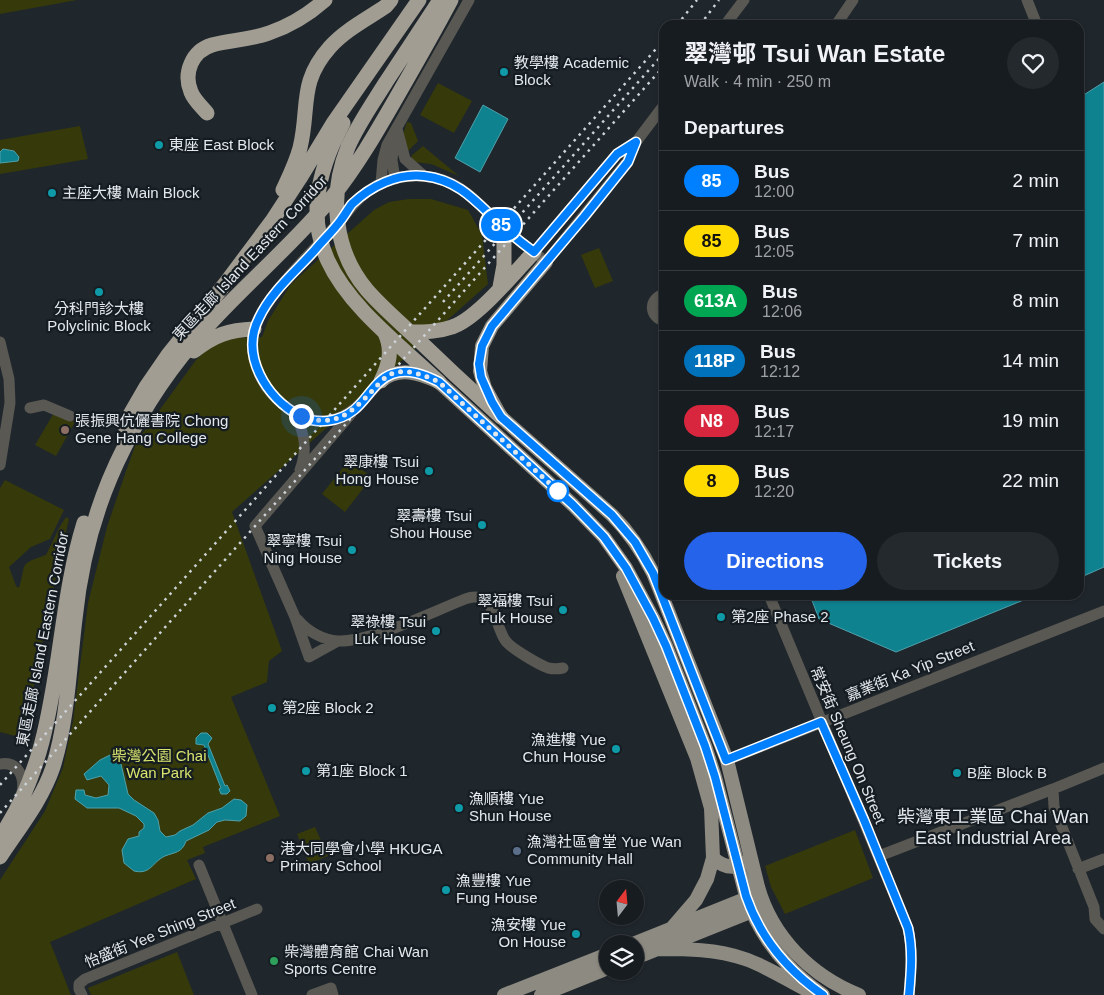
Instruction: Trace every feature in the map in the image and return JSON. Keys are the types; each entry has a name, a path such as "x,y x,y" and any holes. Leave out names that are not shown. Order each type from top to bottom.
{"highway":[{"path":"207,113 191,94 189,83 190,64 200,52 210,46 260,36 284,28 305,16 325,0"},
{"path":"253,247 277,203 298,156 303,130 306,94 310,78 317,64 334,42 386,6 391,0"},
{"name":"東區走廊 Island Eastern Corridor","path":"0,837 17,811 30,782 42,741 74,558 85,518 104,466 124,424 154,374 253,247 287,199 334,122 419,0"},
{"path":"440,0 354,135 338,182 336,203 338,222 343,248 366,290 501,417"},
{"name":"東區走廊 Island Eastern Corridor","path":"0,857 37,801 48,780 57,753 65,710 80,585 92,531 116,464 133,431 169,374 204,330 303,231 343,183 370,143 451,0"},
{"path":"397,34 336,135 320,178 317,220 327,260 336,278 355,303 439,382"},
{"path":"500,287 504,265 504,228"},
{"path":"410,332 439,331 454,327 471,317 534,252"},
{"path":"169,374 186,356 212,338 230,331 254,329"},
{"path":"381,381 388,366 390,352 388,340 384,332"}],"main road":[{"path":"546,262 492,326 482,346 479,364 481,377 501,417 620,523 658,570"},
{"path":"381,381 392,374 412,372 439,382 573,505 612,547 634,581 666,646 711,764 746,896 758,924 774,949 802,979 823,995"},
{"path":"612,547 625,584 697,758 711,808 713,858 696,900 671,929"},
{"path":"669,600 726,760 762,899 778,932 804,961 827,978 859,995"},
{"path":"713,858 719,864 735,867 744,864 751,852"},
{"path":"644,940 762,899"},
{"path":"644,954 762,899"},
{"path":"657,949 691,948 721,952 746,959 818,995"},
{"path":"504,995 599,958"},
{"path":"541,995 599,972"}],"street":[{"path":"381,183 383,160 387,145 469,0"},
{"path":"729,20 744,0"},
{"path":"839,20 853,0"},
{"path":"1027,0 1035,20"},
{"path":"354,410 332,420 321,422 292,411 271,392 262,380 253,350 254,329 258,318 275,294 341,220 351,206 371,188 381,183 395,179 424,176 441,180 458,187 546,262 628,162 636,142 659,112"},
{"path":"397,129 405,159 424,176"},
{"path":"395,179 392,160 397,129"},
{"path":"534,252 617,154 636,142"},
{"path":"659,296 655,298 652,306 654,315 659,319"},
{"path":"0,342 9,379 10,403 0,465"},
{"path":"381,381 255,526 295,617 309,657 338,641 377,633 470,597 482,598 490,605 503,636 509,644 544,666 553,669 563,668"},
{"path":"30,408 44,405 70,416"},
{"path":"292,411 299,422 304,440 304,456 298,476"},
{"name":"常安街 Sheung On Street","path":"771,600 908,928 912,961 909,995"},
{"name":"嘉業街 Ka Yip Street","path":"726,760 1104,611"},
{"path":"295,617 307,630 319,636 338,641"},
{"path":"319,636 323,639 324,644 319,651"},
{"path":"0,764 12,764 22,777 23,786 17,811"},
{"path":"879,856 1053,790 1104,768"},
{"path":"1053,790 1054,807 1078,869 1099,909 1095,918 1104,929"},
{"path":"1039,795 1054,807"},
{"path":"1078,869 1104,859"},
{"path":"199,865 252,995"},
{"name":"怡盛街 Yee Shing Street","path":"80,992 79,984 85,979 257,910"},
{"path":"312,995 332,991"}],"green space":[{"path":"0,0 77,0 0,14"},
{"path":"438,83 472,101 454,133 420,115"},
{"path":"407,122 411,123 418,141 407,152 402,137"},
{"path":"80,126 88,159 0,174 0,140"},
{"path":"423,146 459,176 431,164 414,162 411,156"},
{"name":"柴灣公園 Chai Wan Park","path":"409,199 431,199 468,210 482,235 488,284 232,512 282,651 269,661 267,682 231,697 280,816 203,847 205,853 187,860 196,879 50,942 71,995 0,995 0,880 45,811 63,768 73,721 88,603 107,527 137,441 196,360 219,338 262,337 268,321 291,284 374,210 389,202"},
{"path":"599,248 613,281 595,288 581,255"},
{"path":"55,411 75,422 56,456 35,445"},
{"path":"349,460 372,477 345,512 322,494"},
{"path":"5,480 64,510 50,539 31,547 9,567 16,586 19,588 27,563 46,555 66,517 69,519 26,724 15,736 0,732 0,488"},
{"path":"315,827 328,856 309,864 297,834"},
{"path":"855,830 873,878 785,914 771,887 765,866"},
{"path":"177,952 194,995 91,995 88,988"}],"water":[{"path":"1104,82 1104,567 1084,576 1084,95"},
{"path":"483,105 508,119 480,172 455,158"},
{"path":"3,149 14,151 19,157 18,161 0,163 0,152"},
{"path":"812,600 1024,600 896,652 819,619"},
{"path":"201,733 207,733 212,738 208,744 225,786 227,785 230,791 227,794 221,794 219,789 221,788 204,745 196,744 196,738"},
{"path":"112,754 121,764 128,794 154,813 158,820 160,831 166,837 175,835 193,825 208,813 222,808 234,799 241,800 247,805 246,816 240,821 225,820 217,822 209,830 186,841 180,850 165,856 148,870 134,871 124,863 122,850 128,839 139,836 139,832 144,828 144,824 136,816 119,808 87,808 75,799 76,790 84,790 85,795 96,798 108,795 109,785 101,776 87,780 84,774 100,760"}],"railway":[{"path":"681,20 697,0"},
{"path":"704,20 719,0"},
{"path":"0,785 659,46"},
{"path":"443,302 659,59"},
{"path":"0,813 659,72"}],"bus line":[{"name":"85","path":"659,588 646,560 620,523 501,417 485,388 479,364 482,346 492,326 628,162 636,142 617,154 534,252 504,228 465,191 450,183 424,176 412,176 381,183 371,188 351,206 341,220 275,294 258,318 254,329 253,350 262,380 271,392 292,411 311,420 321,422 332,420 354,410 381,381 392,374 412,372 424,375 439,382 573,505 604,537 626,568 666,646 711,764 746,896 753,914 768,942 782,960 823,995"},
{"name":"85","path":"664,600 726,760 821,722 908,928 912,961 909,995"}],"place":[{"name":"教學樓 Academic Block","path":"504,72"},
{"name":"東座 East Block","path":"159,145"},
{"name":"主座大樓 Main Block","path":"52,193"},
{"name":"分科門診大樓 Polyclinic Block","path":"99,292"},
{"name":"張振興伉儷書院 Chong Gene Hang College","path":"65,430"},
{"name":"翠康樓 Tsui Hong House","path":"429,471"},
{"name":"翠壽樓 Tsui Shou House","path":"482,525"},
{"name":"翠寧樓 Tsui Ning House","path":"352,550"},
{"name":"翠福樓 Tsui Fuk House","path":"563,610"},
{"name":"第2座 Phase 2","path":"721,617"},
{"name":"翠祿樓 Tsui Luk House","path":"436,631"},
{"name":"第2座 Block 2","path":"272,708"},
{"name":"漁進樓 Yue Chun House","path":"616,749"},
{"name":"第1座 Block 1","path":"306,771"},
{"name":"B座 Block B","path":"957,773"},
{"name":"漁順樓 Yue Shun House","path":"459,808"},
{"name":"漁灣社區會堂 Yue Wan Community Hall","path":"517,851"},
{"name":"港大同學會小學 HKUGA Primary School","path":"270,858"},
{"name":"漁豐樓 Yue Fung House","path":"446,890"},
{"name":"漁安樓 Yue On House","path":"576,934"},
{"name":"柴灣體育館 Chai Wan Sports Centre","path":"274,961"}],"district":[{"name":"柴灣東工業區 Chai Wan East Industrial Area","path":"993,828"}],"route":[{"path":"301,416 321,422 332,420 354,410 381,381 392,374 412,372 424,375 439,382 560,493 558,491"}]}
